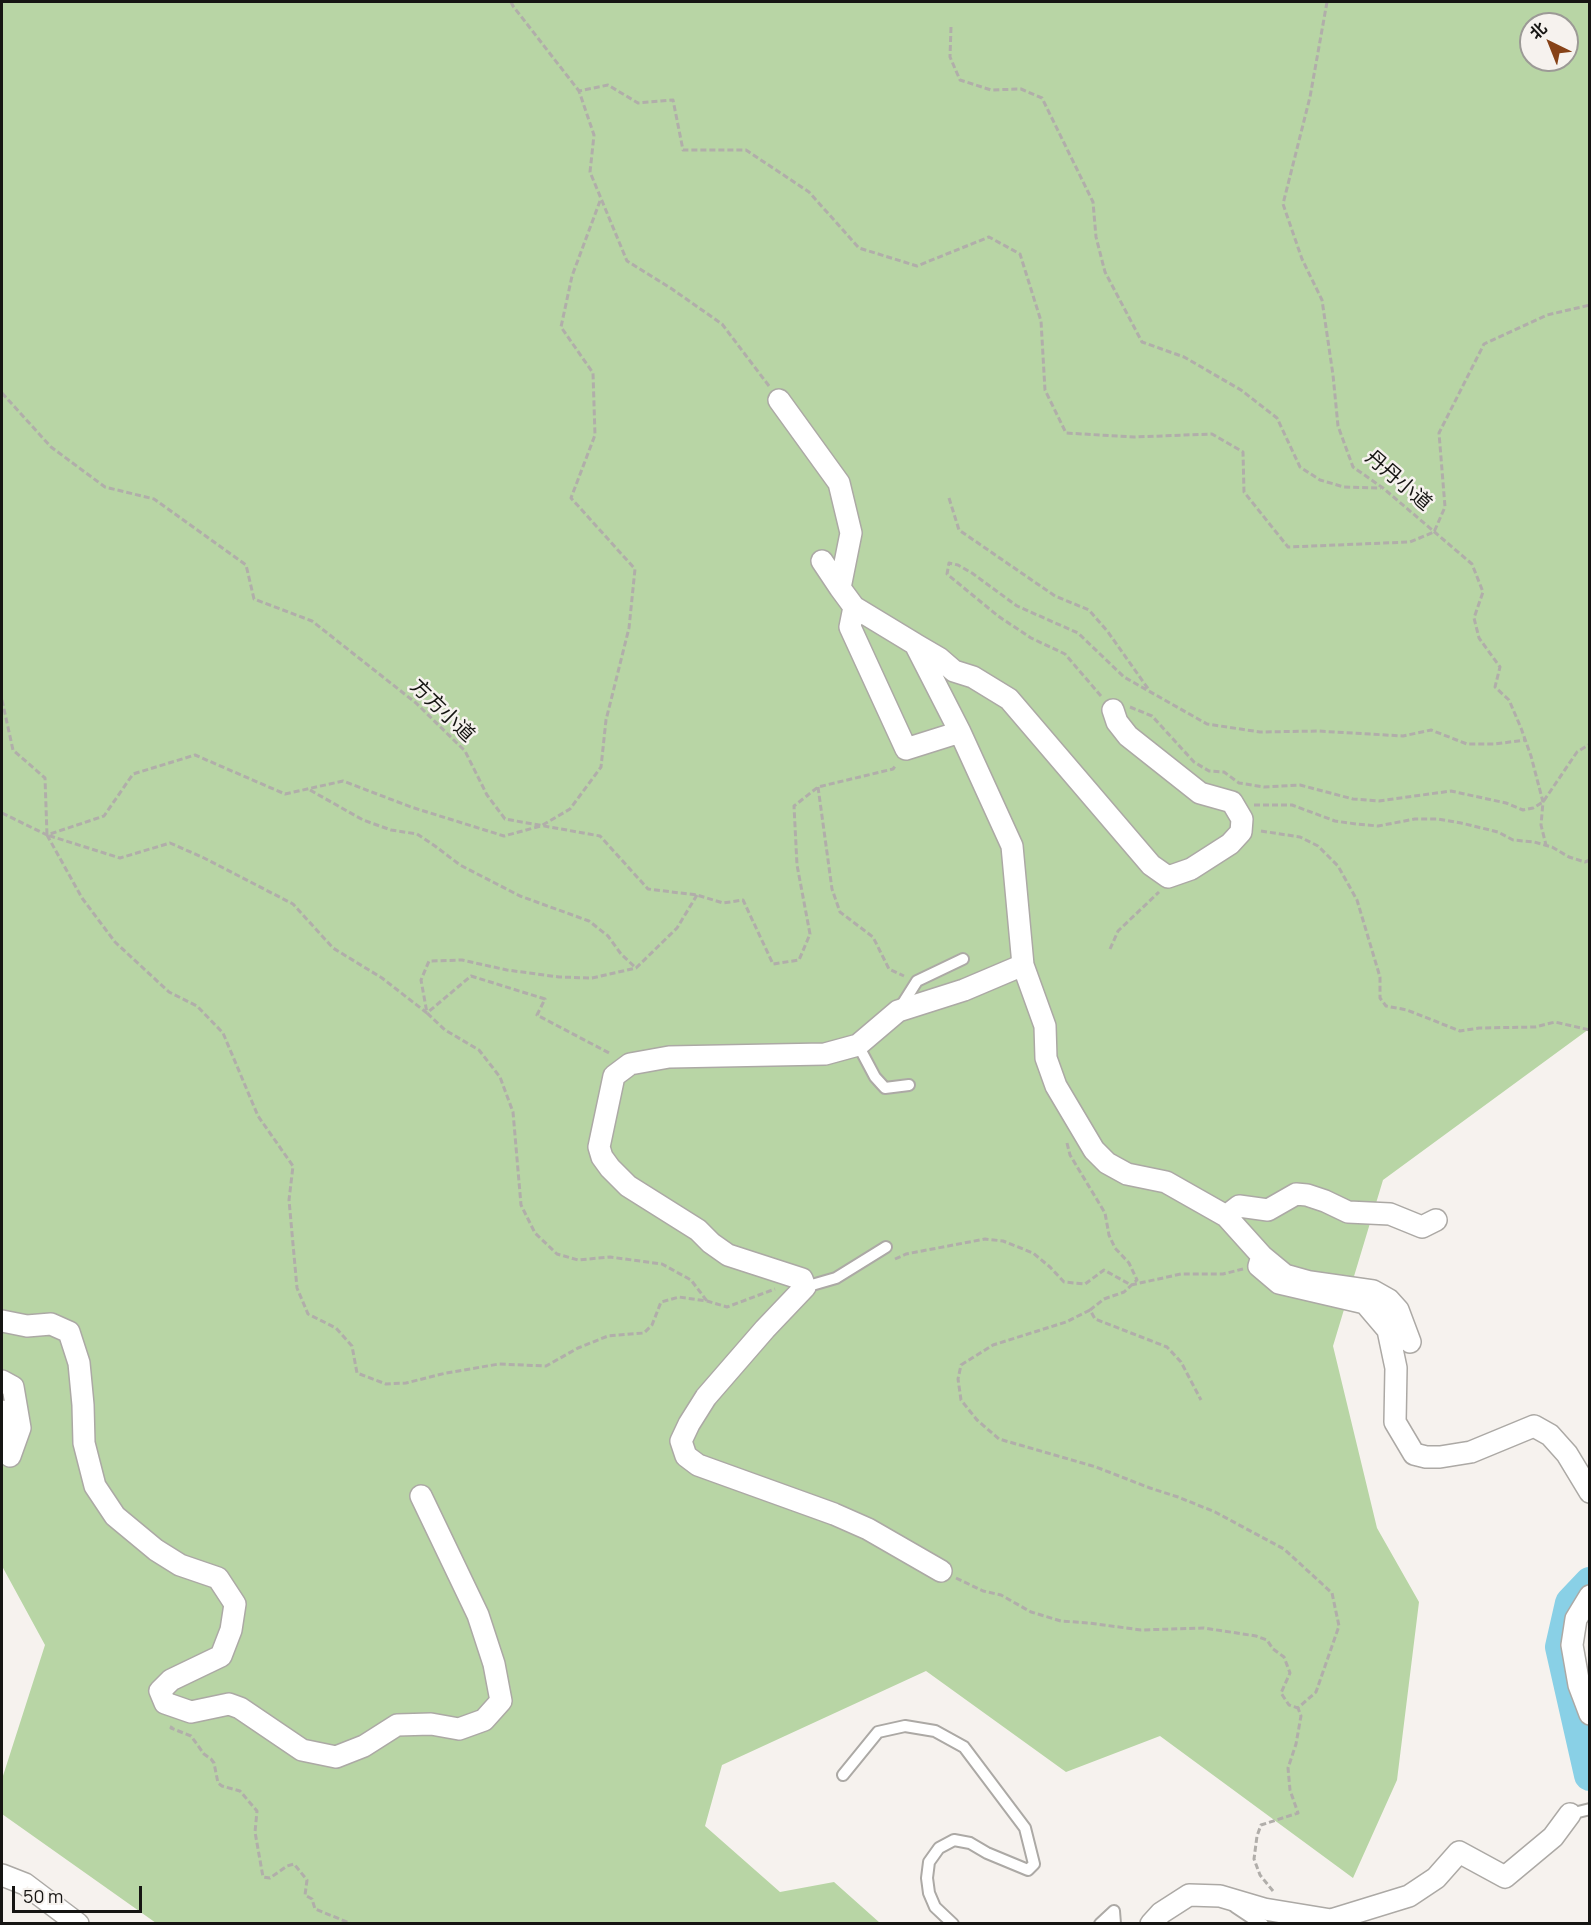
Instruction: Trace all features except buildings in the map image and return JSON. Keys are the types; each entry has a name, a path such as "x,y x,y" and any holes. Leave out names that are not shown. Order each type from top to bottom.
{"street":[{"path":"779,400 839,483 851,533 840,588"},
{"path":"822,561 854,607 939,658 954,671 973,677 1009,699 1151,865 1168,877 1191,869 1230,844 1241,832 1242,819 1232,802 1200,793 1128,736 1117,722 1113,710"},
{"path":"854,607 850,627 906,749 960,732"},
{"path":"915,644 960,732 1012,846 1023,965 1045,1026 1046,1058 1056,1086 1094,1150 1107,1162 1127,1174 1166,1182 1226,1216 1279,1283 1365,1303 1388,1330 1396,1368 1395,1422 1414,1454 1426,1457 1471,1452 1534,1426 1550,1435 1567,1454 1590,1492"},
{"path":"941,1571 868,1529 834,1514 698,1465 686,1456 681,1441 706,1397 803,1283 728,1255 711,1244 698,1230 628,1186 610,1168 598,1147 614,1076 630,1064 669,1057 825,1054 858,1045 898,1011 964,990 1023,965"},
{"path":"1226,1216 1239,1206 1268,1210 1296,1194 1325,1201 1347,1212 1390,1214 1422,1227 1436,1220"},
{"path":"1260,1261 1285,1275 1310,1282 1372,1291 1389,1300 1398,1310 1410,1342"},
{"path":"2,1321 27,1326 51,1324 69,1332 79,1363 84,1443 95,1486 115,1516 156,1550 180,1565 218,1578 236,1604 231,1630 221,1656 171,1680 160,1691 165,1703 191,1712 229,1704 240,1708 302,1750 336,1757 364,1746 397,1725 431,1724 459,1729 484,1720 501,1701 494,1665 478,1615 421,1496"},
{"path":"2,1381 13,1387 20,1428 10,1456 2,1411"},
{"path":"1590,1596 1576,1619 1572,1645 1579,1685 1590,1714"},
{"path":"1151,1923 1161,1913 1190,1895 1220,1896 1264,1908 1331,1920 1409,1896 1436,1878 1459,1852 1505,1877 1580,1811"},
{"path":"2,1875 25,1884 78,1923"}],"lane":[{"path":"898,1011 917,981 963,959"},
{"path":"858,1045 875,1077 885,1088 909,1085"},
{"path":"803,1283 836,1278 886,1247"},
{"path":"843,1775 878,1732 905,1726 935,1731 964,1747 1025,1828 1034,1864 1028,1870 987,1853 970,1842 954,1840 939,1848 929,1862 927,1878 929,1893 935,1906 953,1923"},
{"path":"1220,1896 1253,1919 1263,1923"},
{"path":"1100,1923 1114,1911 1115,1923"}],"path":[{"path":"511,2 579,91 594,135 590,172 627,261 722,324 779,400"},
{"name":"丹丹小道","path":"1327,2 1310,97 1283,204 1302,258 1322,300 1338,426 1353,467 1383,488 1472,564 1482,592 1474,618 1479,638 1500,667 1495,687 1509,700 1525,740 1542,802 1541,825 1546,845"},
{"path":"951,27 950,57 960,80 991,90 1021,89 1042,98 1093,202 1096,237 1105,273 1142,342 1184,357 1241,390 1277,418 1300,467 1320,480 1344,487 1383,488"},
{"path":"579,91 608,85 639,103 673,100 683,150 746,150 809,192 859,248 917,266 989,237 1020,254 1041,321 1045,390 1066,434 1134,437 1212,434 1243,452 1244,492 1288,547 1410,542 1434,532 1445,507 1438,433 1484,345 1547,315 1590,305"},
{"path":"47,836 104,816 133,774 195,755 285,794 343,781 411,807 504,836 541,826 570,809 602,767 606,720 629,628 635,569 572,498 595,435 592,373 561,327 572,276 601,200"},
{"name":"方方小道","path":"2,393 51,447 105,487 154,499 246,565 254,599 312,621 407,696 465,751 487,795 505,819 600,836 648,889 696,896 723,903 743,900 773,964 799,960 810,934 797,865 794,806 818,787 893,769 906,749"},
{"path":"949,498 959,530 1055,596 1089,610 1108,632 1150,692"},
{"path":"1525,740 1495,744 1467,744 1431,730 1403,736 1318,731 1260,732 1207,724 1124,676 1077,633 1017,606 972,573 949,563 947,574 998,616 1031,638 1065,654 1113,710 1125,705 1152,716 1194,762 1209,771 1232,802 1259,806 1292,804 1335,821 1378,826 1415,819 1438,819 1479,826 1513,840 1546,845 1584,862 1590,860"},
{"path":"2,700 13,750 45,778 47,836 82,898 115,942 169,992 197,1006 223,1033 258,1116 293,1166 289,1200 297,1288 308,1314 336,1328 352,1346 357,1373 386,1384 406,1383 499,1364 546,1366 578,1348 608,1336 644,1333 652,1325 661,1302 679,1297 727,1307 803,1283"},
{"path":"1209,771 1224,771 1239,783 1264,787 1300,785 1353,799 1379,801 1451,791 1487,798 1523,810 1533,808 1542,802 1577,752 1590,744"},
{"path":"818,787 832,889 840,912 873,938 889,969 917,981"},
{"path":"308,789 363,820 391,830 417,834 460,866 520,897 589,921 608,936 621,954 636,968"},
{"path":"2,813 47,836 120,858 170,843 293,904 333,948 382,978 445,1030 479,1050 500,1077 513,1112 521,1205 535,1233 556,1254 578,1260 610,1257 662,1264 691,1280 707,1301"},
{"path":"1241,825 1251,829 1300,837 1318,846 1338,866 1356,900 1380,977 1380,998 1386,1006 1407,1010 1460,1031 1479,1028 1535,1028 1555,1022 1590,1030"},
{"path":"1110,949 1118,931 1157,894 1168,877"},
{"path":"427,1013 421,980 429,961 462,960 560,977 592,978 636,968 677,928 696,896"},
{"path":"427,1013 471,976 545,999 537,1016 630,1064"},
{"path":"1064,1136 1070,1155 1105,1213 1109,1235 1115,1248 1129,1263 1137,1280 1124,1292 1104,1299 1090,1310 1066,1323 993,1345 961,1365 958,1379 961,1400 977,1420 999,1439 1096,1467 1178,1497 1215,1512 1284,1549 1292,1556 1332,1593 1339,1626 1316,1692 1298,1708"},
{"path":"868,1258 887,1262 906,1254 985,1239 1003,1241 1033,1253 1064,1282 1085,1284 1104,1270 1131,1285 1181,1274 1223,1274 1260,1261"},
{"path":"1090,1310 1095,1319 1167,1347 1181,1362 1201,1400"},
{"path":"941,1571 983,1591 1001,1595 1032,1612 1061,1622 1141,1630 1219,1629 1267,1640 1273,1649 1284,1658 1290,1672 1281,1693 1289,1705 1298,1708"},
{"path":"179,1708 171,1728 191,1736 214,1763 218,1783 240,1791 257,1811 255,1832 263,1877 270,1878 294,1864 307,1880 305,1895 312,1899 315,1909 352,1923"},
{"path":"1273,1892 1260,1875 1254,1859 1257,1836 1262,1825 1298,1814 1290,1790 1288,1768 1296,1744 1301,1716 1298,1708"}],"green space":[{"path":"2,2 1589,2 1589,1029 1383,1180 1333,1346 1377,1528 1419,1602 1397,1780 1353,1878 1160,1736 1066,1772 926,1671 722,1765 705,1826 780,1892 834,1882 880,1923 156,1923 2,1814 2,1779 45,1645 2,1566"}],"waterway":[{"path":"1590,1583 1571,1603 1561,1647 1590,1775"}]}
